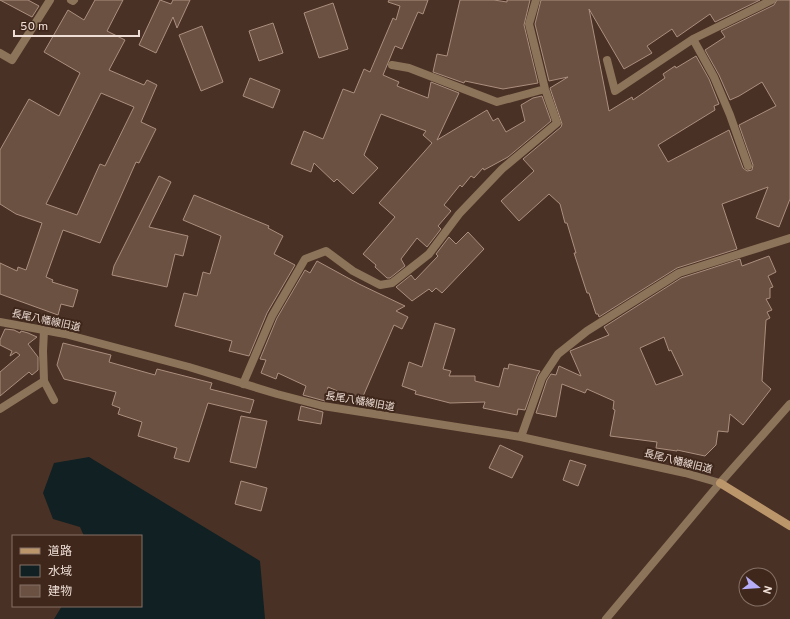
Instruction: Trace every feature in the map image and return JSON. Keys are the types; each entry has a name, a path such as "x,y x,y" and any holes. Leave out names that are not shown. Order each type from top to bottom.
{"main road":[{"path":"720,483 790,526"}],"street":[{"path":"0,53 12,60 50,0"},
{"path":"243,384 272,316 305,259 326,251 353,272 380,285 392,283 429,254 459,214 502,169 557,123 545,89 529,24 536,0"},
{"path":"607,60 615,92 693,39 772,0"},
{"path":"693,39 730,115 748,166"},
{"path":"392,65 409,68 497,102 545,89"},
{"path":"521,436 542,378 558,354 587,331 679,274 790,238"},
{"name":"長尾八幡線旧道","path":"0,322 64,334 181,365 323,406 521,436 685,473 720,483"},
{"path":"44,330 44,381 54,400"},
{"path":"0,409 44,381"},
{"path":"606,619 720,483 790,404"}],"water":[{"path":"89,457 260,561 265,619 54,619 61,607 142,607 142,535 84,535 80,527 53,519 43,493 54,463"}],"building":[{"path":"0,0 28,0 39,6 32,17"},
{"path":"95,0 123,0 107,31 125,40 109,70 144,85 147,80 157,85 141,122 156,129 139,163 136,162 100,243 63,230 46,277 53,280 52,282 78,290 73,307 61,304 58,315 0,294 0,263 17,271 18,267 26,270 42,223 16,214 0,204 0,150 29,99 59,116 80,73 44,52 68,10 84,20","holes":["101,93 134,107 105,166 100,164 77,215 46,204"]},
{"path":"160,0 171,4 173,0 190,0 177,28 173,17 156,53 139,45"},
{"path":"389,0 428,0 423,14 418,12 402,49 395,46 383,75 399,82 397,86 428,98 431,82 459,93 437,140 487,110 493,121 498,118 506,132 525,121 521,105 533,98 542,96 551,121 508,157 484,170 483,168 474,178 471,176 462,187 460,185 444,205 451,211 438,226 441,229 427,247 417,238 401,259 405,266 390,278 387,278 375,267 376,265 363,254 395,217 379,203 432,143 423,135 426,131 381,114 364,155 378,168 353,194 337,179 334,182 314,163 311,172 291,164 304,131 323,139 343,89 354,93 364,69 370,72 393,18 396,20 400,6 388,2"},
{"path":"460,0 494,0 507,2 507,0 530,0 524,25 538,83 503,89 465,81 464,83 433,72 437,54 447,56"},
{"path":"541,0 760,0 715,22 710,14 677,37 672,29 647,46 652,53 624,69 589,9 609,111 632,97 633,100 665,78 663,74 675,66 676,68 696,56 709,79 719,104 714,106 715,110 658,145 668,162 729,130 743,168 747,171 752,170 753,165 739,125 776,106 762,82 730,100 719,75 705,50 725,37 721,31 774,5 777,0 790,0 790,199 779,227 756,218 768,187 722,204 737,249 677,268 599,317 598,314 596,314 589,293 587,293 560,204 549,194 519,221 501,201 534,171 523,159 561,127 562,124 550,88 568,77 549,81 535,24"},
{"path":"333,3 348,49 319,58 304,13"},
{"path":"273,23 283,53 259,61 249,31"},
{"path":"202,26 223,82 201,91 179,35"},
{"path":"250,78 280,90 273,108 243,96"},
{"path":"159,176 171,182 149,227 188,236 183,256 175,254 167,287 112,275 114,266"},
{"path":"194,195 269,226 268,228 283,236 274,254 295,265 267,313 249,356 229,351 232,341 175,326 184,293 197,296 203,272 210,274 221,236 183,220"},
{"path":"468,232 484,249 442,293 436,288 432,292 429,289 412,301 396,287 411,275 415,280 438,256 436,254 449,237 456,244"},
{"path":"769,256 776,272 768,276 773,287 770,288 770,298 766,299 772,310 767,312 770,318 766,320 762,381 771,389 743,425 730,414 728,432 718,431 716,445 705,456 677,450 656,448 657,442 610,436 615,410 613,409 614,401 587,389 585,393 562,384 556,417 536,413 547,380 551,374 556,375 559,366 581,376 570,351 609,335 604,327 681,278 740,259 742,266","holes":["664,337 669,351 671,350 683,375 656,385 640,348"]},
{"path":"317,261 359,284 405,306 396,311 408,317 402,329 394,325 361,401 328,387 325,401 303,395 306,386 278,373 276,379 261,373 266,360 260,359 277,318 305,270 310,273"},
{"path":"435,323 455,329 443,369 451,371 449,376 475,376 475,381 499,387 504,368 508,369 509,364 540,371 525,410 518,409 517,415 483,408 485,402 450,403 415,394 416,391 402,386 409,362 422,367"},
{"path":"5,329 14,330 20,333 21,331 37,337 28,344 38,357 38,370 32,375 29,372 0,396 0,372 20,355 16,352 10,356 12,351 0,345 0,340"},
{"path":"63,343 111,355 109,362 155,375 157,369 212,383 210,389 254,400 250,413 208,403 189,462 174,458 177,448 138,436 142,422 118,414 120,408 112,405 116,392 64,379 57,365"},
{"path":"301,406 323,412 321,424 298,420"},
{"path":"241,416 267,421 256,468 230,462"},
{"path":"500,445 523,456 512,478 489,468"},
{"path":"570,460 586,465 578,486 563,480"},
{"path":"241,481 267,488 261,511 235,504"}]}
